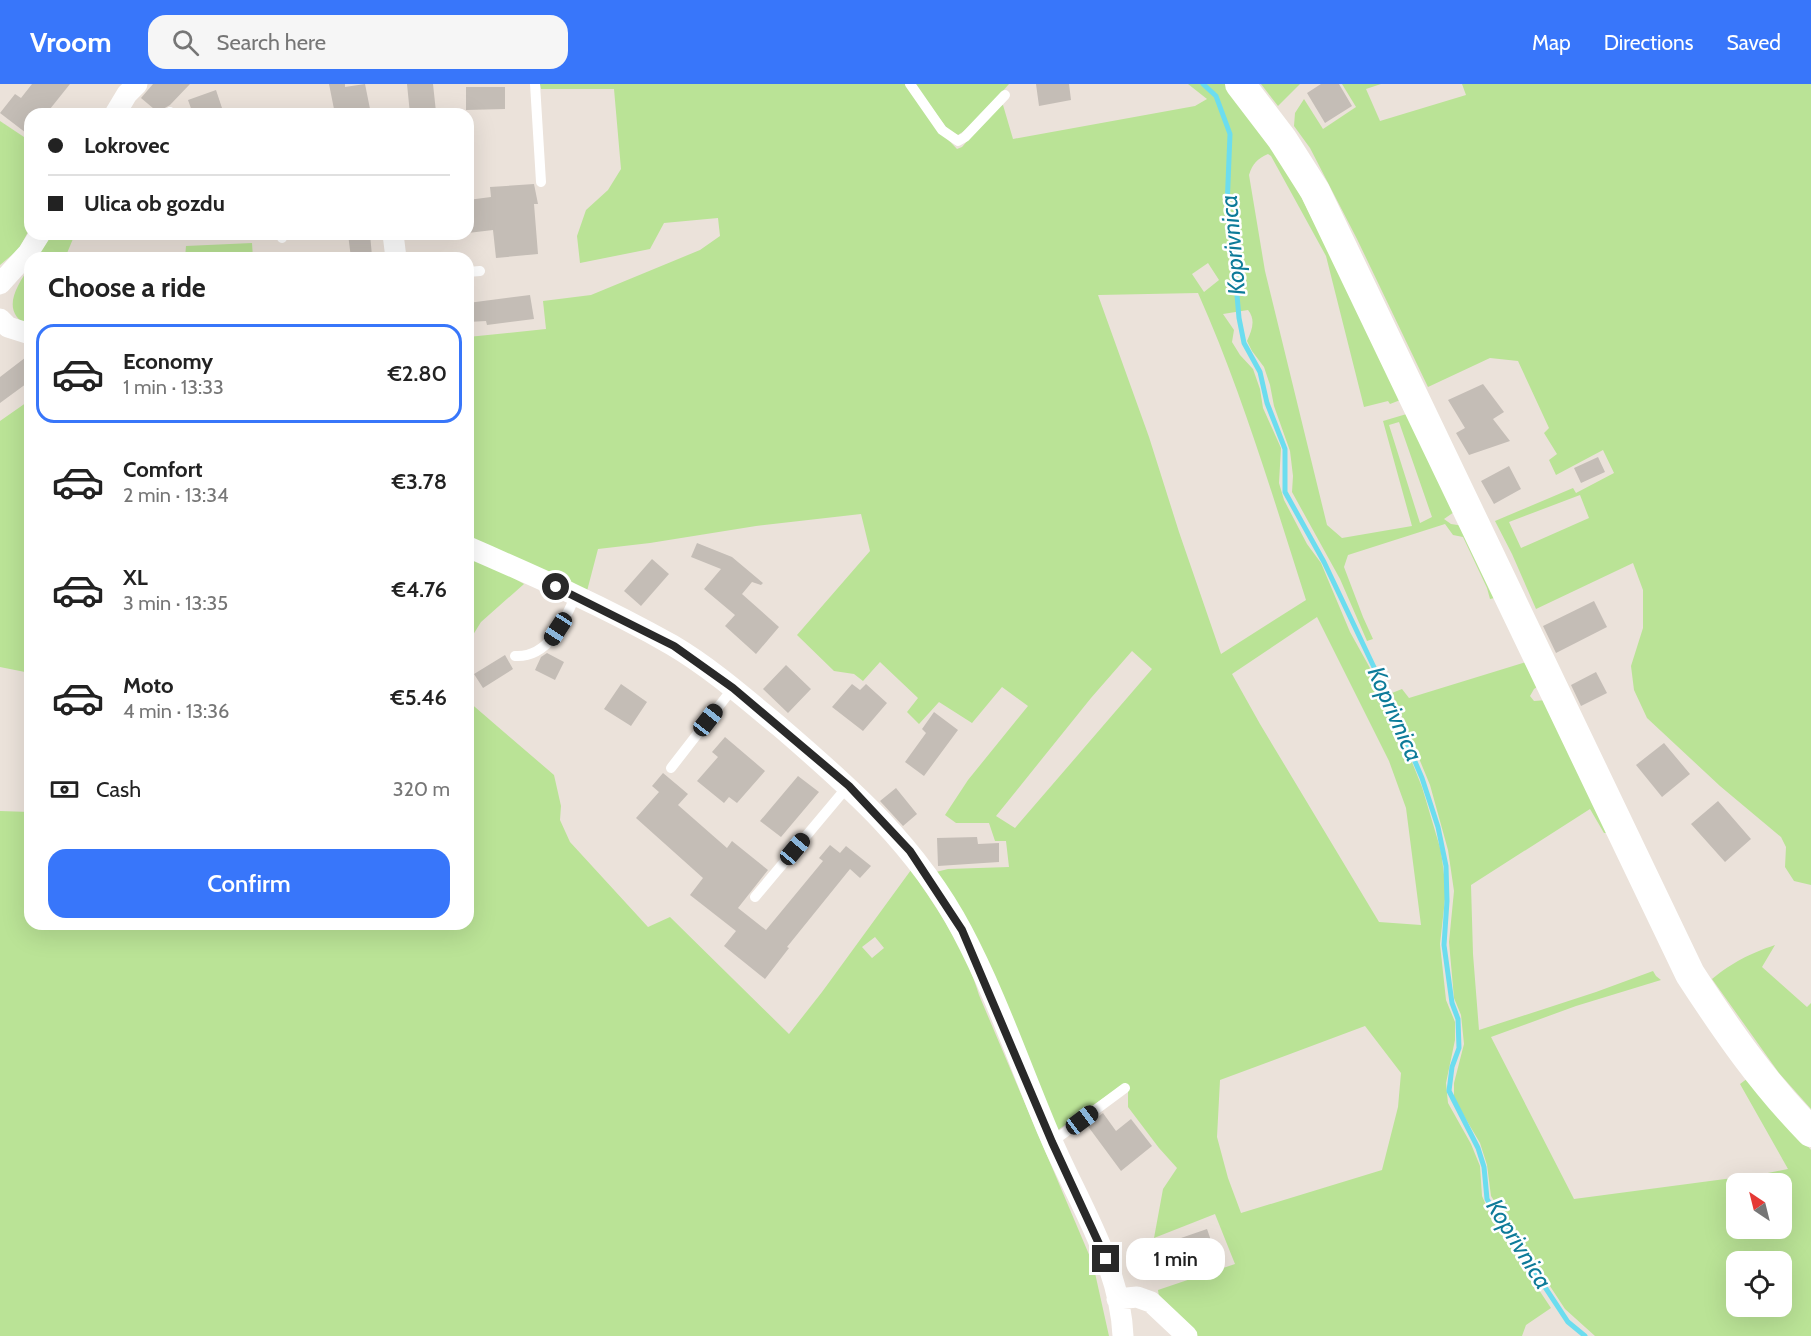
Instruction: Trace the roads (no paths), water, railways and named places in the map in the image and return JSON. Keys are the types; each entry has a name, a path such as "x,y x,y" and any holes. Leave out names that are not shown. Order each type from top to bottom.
{"street":[{"path":"119,108 127,94 137,84"},
{"path":"1240,84 1282,139 1315,191 1690,974 1736,1044 1787,1108 1811,1132"},
{"path":"0,284 24,257"},
{"path":"0,319 8,327 24,332"},
{"path":"474,550 674,646 733,688 849,786 910,851 962,930 992,996 1052,1142 1106,1259 1117,1299 1123,1336"},
{"path":"1117,1299 1137,1297 1151,1302 1187,1336"}],"lane":[{"path":"535,84 541,182"},
{"path":"910,84 942,130 957,141 965,136 1005,95"},
{"path":"474,272 480,271"},
{"path":"516,656 525,657 538,651 552,639 575,597"},
{"path":"670,768 733,688"},
{"path":"755,897 849,786"},
{"path":"1052,1142 1125,1088"}],"waterway":[{"name":"Koprivnica","path":"1203,84 1216,96 1230,134 1227,208 1239,318 1244,343 1260,372 1267,403 1285,449 1285,492 1324,562 1381,682 1422,778 1438,827 1446,866 1447,901 1444,945 1452,1003 1458,1019 1459,1048 1452,1067 1449,1091 1478,1148 1484,1167 1487,1199 1568,1322 1585,1336"}]}
